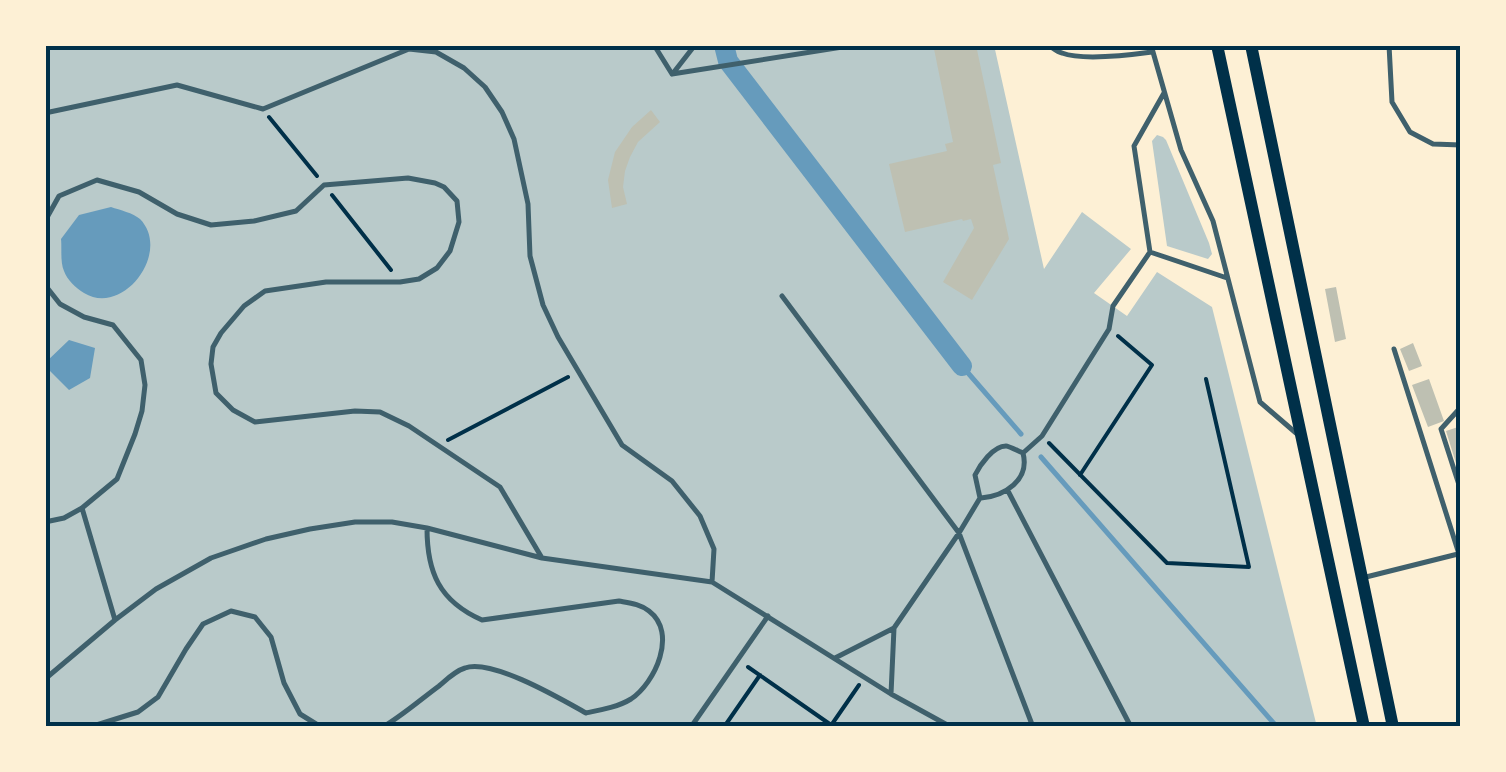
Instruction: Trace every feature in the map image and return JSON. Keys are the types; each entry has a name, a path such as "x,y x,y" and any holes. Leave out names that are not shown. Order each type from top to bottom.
{"main road":[{"path":"1217,45 1364,727"},
{"path":"1252,45 1394,727"}],"lane":[{"path":"654,45 672,74"},
{"path":"672,74 695,45"},
{"path":"672,74 855,45"},
{"path":"1048,45 1063,54 1085,56 1124,56 1152,48 1181,150 1214,221 1260,402 1301,437"},
{"path":"1389,45 1392,102 1410,132 1434,144 1461,146"},
{"path":"45,113 177,85 263,109 409,50 436,52 450,59 485,86 514,138 528,204 530,256 542,305 622,445 672,481 700,516 714,548 712,582"},
{"path":"1023,453 1042,436 1109,329 1113,306 1150,252 1134,146 1164,93"},
{"path":"45,221 59,196 97,180 138,192 176,214 211,224 296,211 324,185 408,178 444,187 457,201 459,222 450,251 436,268 419,279 400,282 326,282 266,291 244,306 221,332 212,364 216,393 232,410 255,422 380,412 439,444 500,487 542,558"},
{"path":"1150,252 1228,278"},
{"path":"45,285 60,304 114,326 141,360 144,385 135,434 116,479 82,508 45,522"},
{"path":"782,296 959,533 1033,727"},
{"path":"1362,578 1460,554 1394,349"},
{"path":"1461,407 1441,428 1461,491"},
{"path":"835,658 894,628 980,498 974,476 980,465 999,448 1008,446 1023,453 1026,462 1022,474 1008,491 980,498"},
{"path":"1008,491 1131,727"},
{"path":"82,508 114,620"},
{"path":"45,679 156,589 211,558 266,539 355,522 392,522 542,558 712,582 950,727"},
{"path":"383,727 467,666 479,666 543,689 586,714 616,706 645,687 661,652 663,641 657,620 635,604 619,601 482,620 468,614 438,584 427,556 427,528"},
{"path":"90,727 138,712 158,697 204,624 231,611 254,617 271,636 284,682 300,714 321,727"},
{"path":"691,727 768,616"},
{"path":"891,694 894,628"}],"path":[{"path":"1080,475 1152,365 1109,329"},
{"path":"439,444 578,371"},
{"path":"1042,436 1167,563 1249,567 1206,378"},
{"path":"739,660 832,726 864,677"},
{"path":"724,727 760,675"}],"shaded area":[{"path":"45,45 994,45 1044,269 1082,212 1131,249 1094,293 1127,316 1157,272 1212,307 1317,727 45,727"},
{"path":"1157,135 1166,140 1209,243 1212,254 1208,259 1167,246 1152,141"}],"water":[{"path":"111,207 140,219 150,248 147,263 127,289 99,298 84,293 67,278 61,239 79,215"},
{"path":"69,340 95,348 90,378 69,390 45,363"}],"building":[{"path":"976,45 1001,163 993,165 1009,239 972,300 943,282 974,228 971,219 905,232 889,164 947,151 945,144 953,142 934,49"},
{"path":"651,110 660,122 638,142 630,157 623,187 627,204 612,208 608,180 615,152 632,127"},
{"path":"1336,287 1346,339 1335,342 1325,289"},
{"path":"1413,343 1422,366 1409,371 1400,349"},
{"path":"1429,379 1444,421 1428,427 1412,385"},
{"path":"1461,426 1461,476 1460,476 1446,431"}],"waterway":[{"path":"724,45 728,61 962,366"},
{"path":"962,366 1021,434"},
{"path":"1041,457 1277,727"}]}
